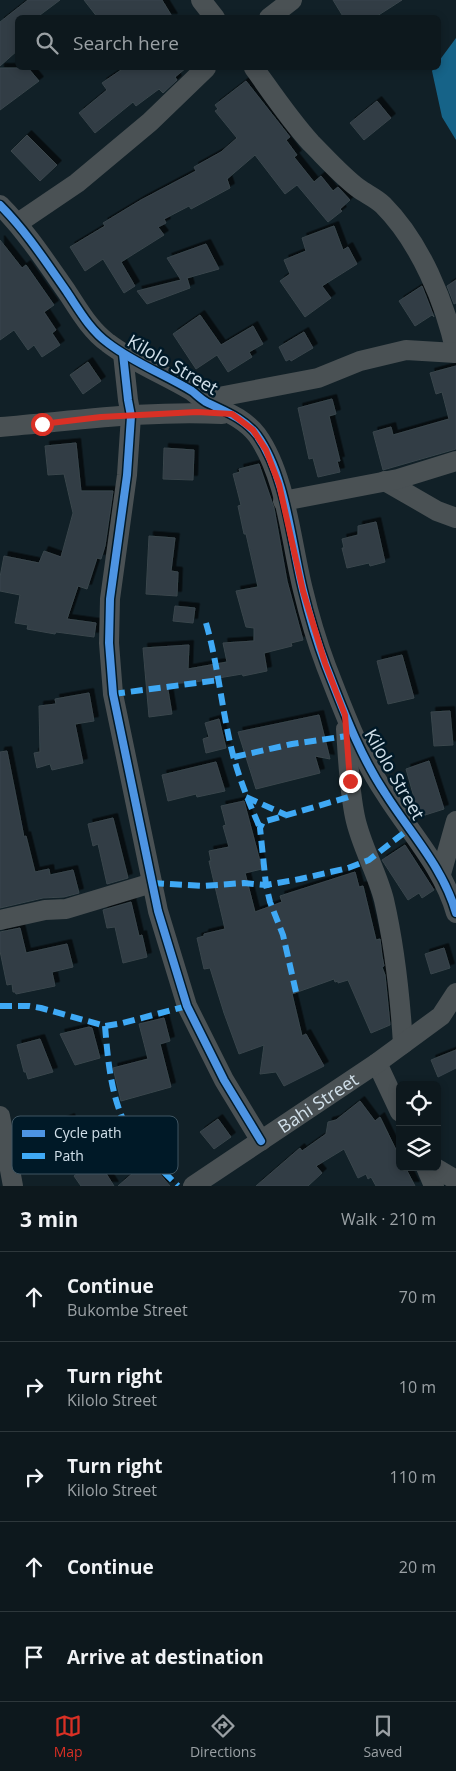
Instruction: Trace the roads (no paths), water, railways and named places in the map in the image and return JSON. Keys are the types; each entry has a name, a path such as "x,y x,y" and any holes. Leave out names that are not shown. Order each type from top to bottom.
{"street":[{"path":"201,0 214,15"},
{"path":"273,15 292,0"},
{"path":"18,223 77,183 150,122 204,70"},
{"path":"203,400 318,378 360,361 406,350 456,353 450,324 433,284 418,253 400,225 381,204 357,187 311,142 256,70"},
{"name":"Kilolo Street","path":"0,206 18,223 97,334 123,354 203,400 232,414 253,430 266,450 279,484 303,591 325,663 345,715 365,759 384,792 441,874 456,913"},
{"path":"123,354 131,416 127,475 110,599 109,643 113,694 152,883 165,936 187,1006 224,1080 261,1141"},
{"path":"0,427 101,417 197,412 232,414"},
{"path":"283,501 385,482 456,461"},
{"path":"385,482 437,511 456,518"},
{"path":"345,715 355,818 383,898 394,952 400,996 403,1044"},
{"path":"441,874 456,822"},
{"path":"0,920 45,910 66,909 152,883"},
{"name":"Bahi Street","path":"193,1186 377,1064 448,1014 456,993"},
{"path":"377,1064 396,1104"},
{"path":"0,1116 13,1186"},
{"path":"428,1171 434,1186"},
{"path":"441,1171 456,1180"}],"water":[{"path":"456,38 456,140 442,117 432,71 441,70 441,58"}]}
